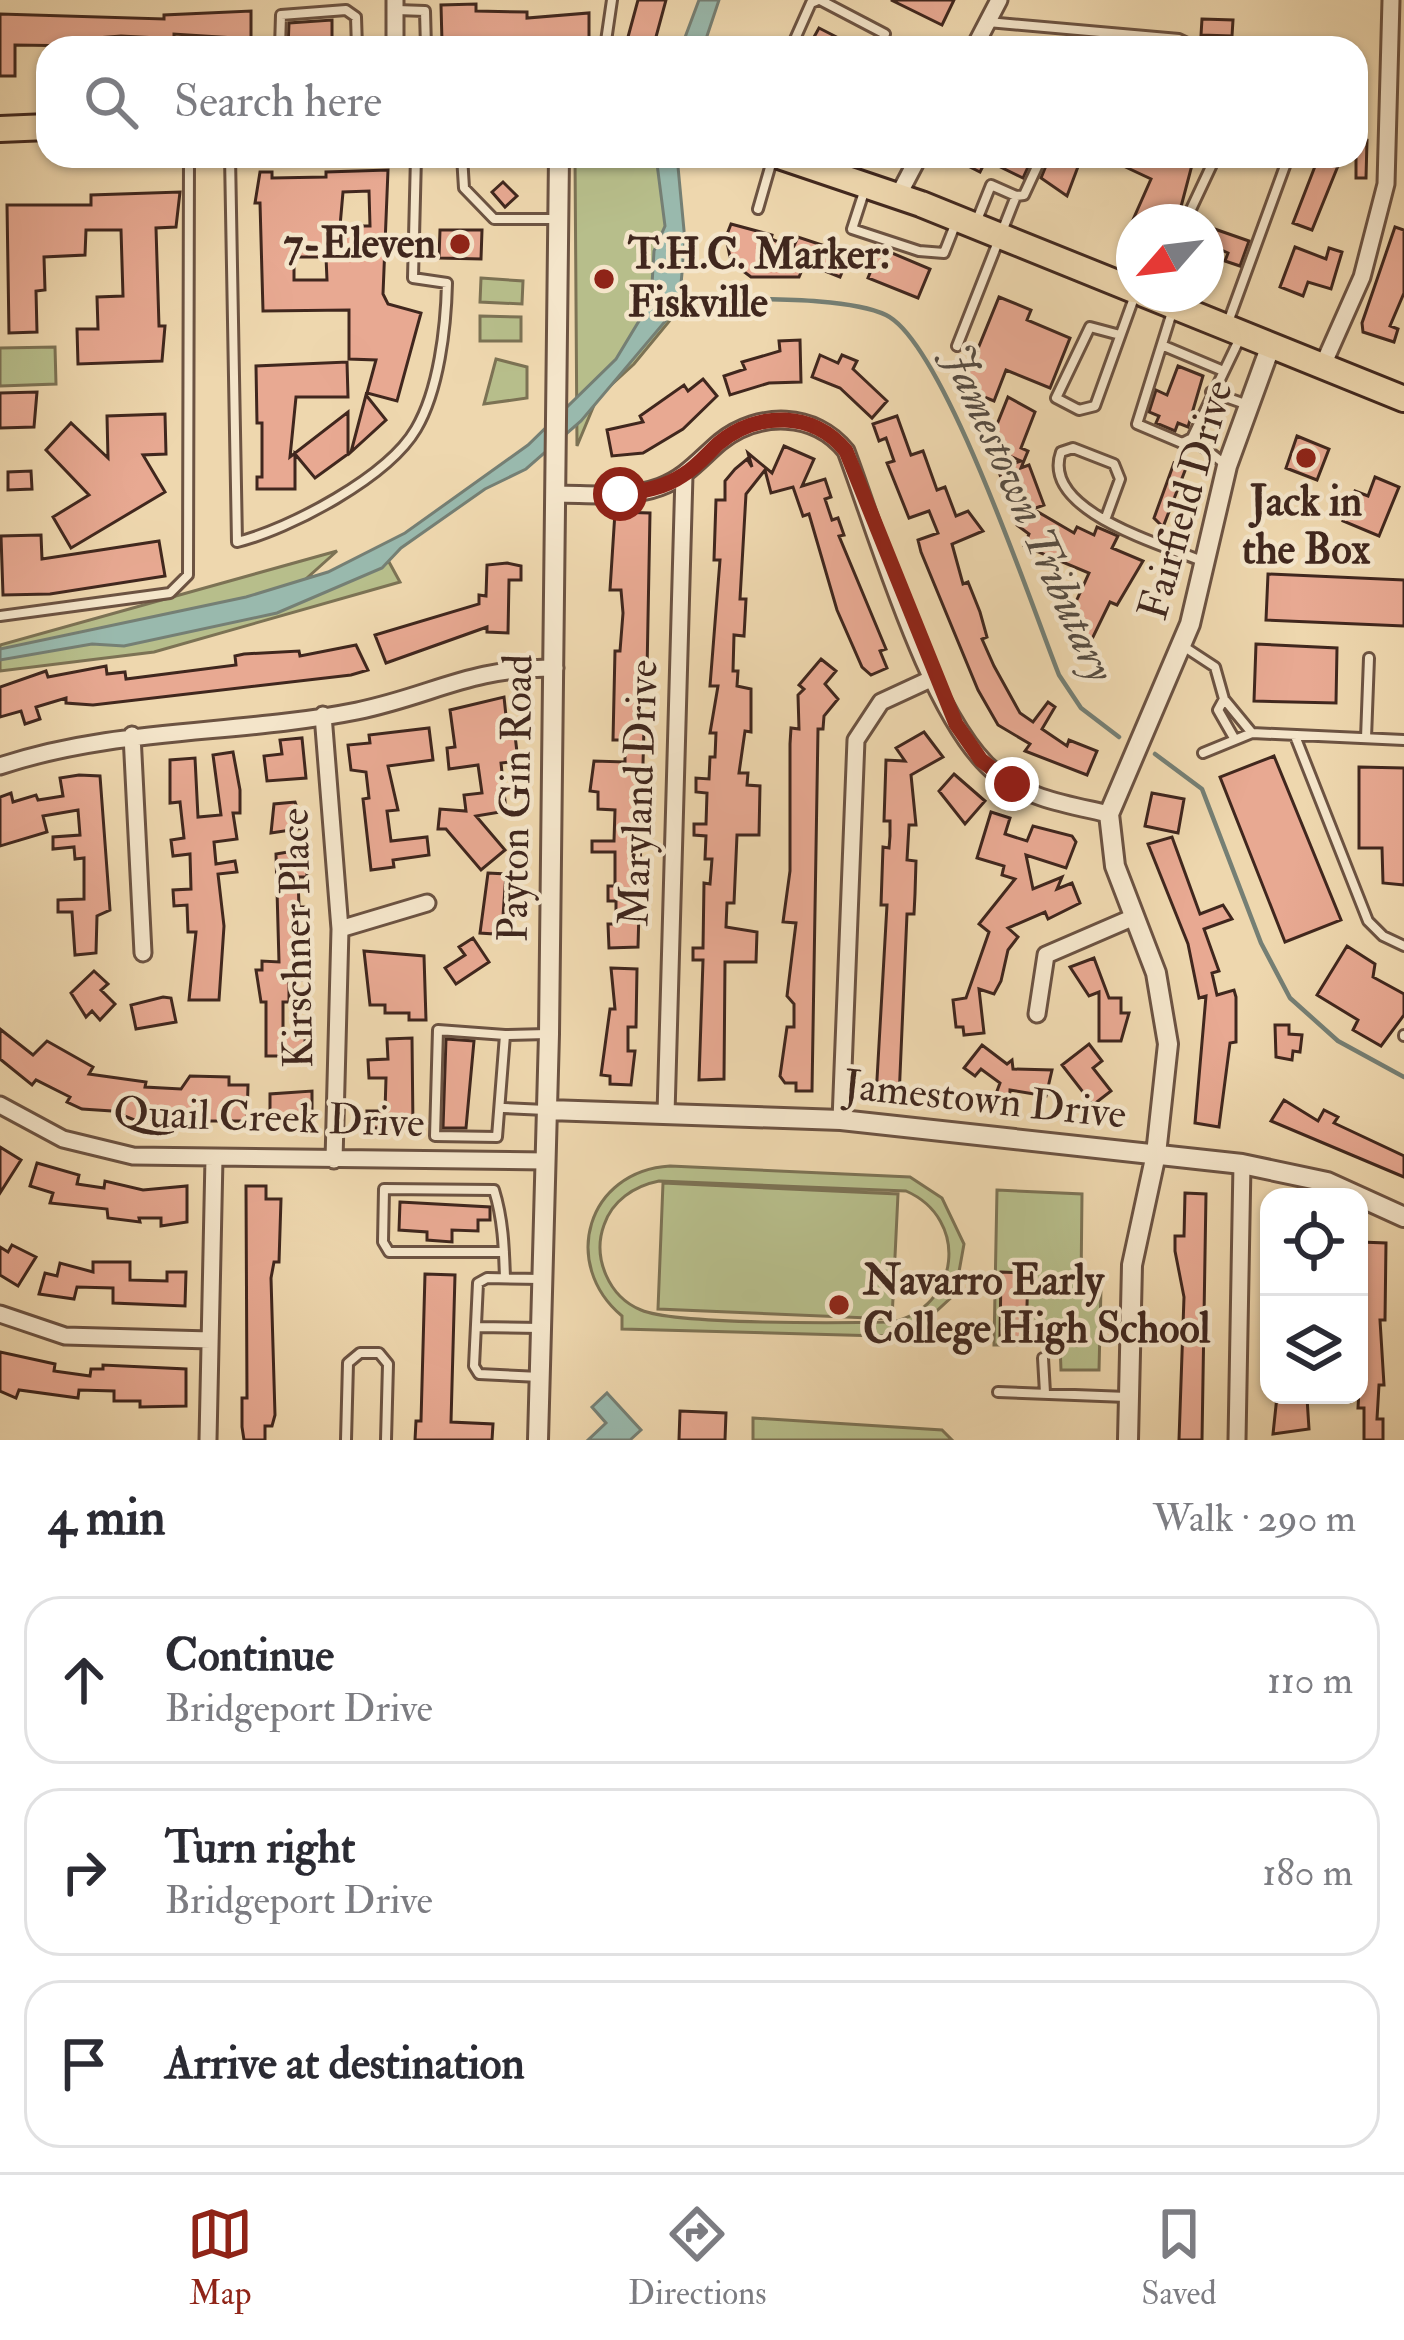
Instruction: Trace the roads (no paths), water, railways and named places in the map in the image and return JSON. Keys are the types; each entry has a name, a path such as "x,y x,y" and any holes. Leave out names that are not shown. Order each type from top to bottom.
{"main road":[{"path":"0,129 36,128"},
{"path":"844,168 866,185 1116,283"},
{"path":"1189,312 1404,399"}],"street":[{"path":"980,36 999,0"},
{"path":"1323,365 1362,277 1385,184 1391,0"},
{"path":"395,5 395,36"},
{"name":"Payton Gin Road","path":"538,1440 548,1110 559,168"},
{"path":"898,196 913,168"},
{"name":"Fairfield Drive","path":"1109,814 1181,645 1227,466 1270,345"},
{"path":"556,484 640,492 684,475 720,442 751,424 792,420 817,424 846,451 933,678 967,743 996,774 1027,792 1109,814 1114,866 1156,974 1166,1020 1156,1154 1133,1252 1128,1440"},
{"name":"Maryland Drive","path":"666,1114 684,475"},
{"path":"0,766 75,743 322,715 395,700 476,673 554,668"},
{"path":"841,1120 856,740 881,702 933,678"},
{"name":"Kirschner Place","path":"322,715 340,929 334,1160"},
{"path":"132,735 143,953"},
{"path":"340,929 427,903"},
{"path":"1037,1014 1040,968 1046,955 1134,917"},
{"name":"Quail Creek Drive","path":"0,1105 63,1139 101,1150 214,1158 546,1161"},
{"name":"Jamestown Drive","path":"548,1110 841,1120 1242,1164 1328,1182 1404,1217"},
{"path":"208,1440 214,1158"},
{"path":"1237,1440 1242,1164"},
{"path":"0,1314 65,1336 210,1340"}],"lane":[{"path":"607,36 612,0"},
{"path":"796,36 811,3 819,0 885,34"},
{"path":"280,36 280,15 347,5 356,17 356,36"},
{"path":"395,5 425,11 426,36"},
{"path":"988,22 1145,36"},
{"path":"0,616 170,593 188,575 189,168"},
{"path":"230,168 237,542 318,511 416,430 435,369 447,284 413,278 416,168"},
{"path":"463,168 464,188 494,220 557,219"},
{"path":"758,209 772,168"},
{"path":"866,185 852,229 919,251 944,253 1016,196 1024,195 1036,168"},
{"path":"1193,204 1210,168"},
{"path":"1172,312 1137,424 1182,443 1192,438 1221,370 1284,168"},
{"path":"957,346 977,227 991,184 1016,196"},
{"path":"1120,335 1090,327 1056,398 1079,410 1095,406 1120,335 1127,312"},
{"path":"1164,346 1221,370"},
{"path":"1211,392 1248,404"},
{"path":"1192,438 1227,466"},
{"path":"1106,520 1120,479 1114,464 1073,448 1061,452 1056,466 1064,491 1106,520 1205,562"},
{"path":"1181,645 1215,668 1224,699 1252,733"},
{"path":"1366,738 1369,658"},
{"path":"1224,699 1218,710 1234,738"},
{"path":"1203,753 1252,733 1404,740"},
{"path":"1295,736 1368,921 1382,936 1404,946"},
{"path":"434,1161 438,1030 549,1034"},
{"path":"496,1161 504,1108 505,1035"},
{"path":"504,1108 548,1110"},
{"path":"435,1136 497,1137"},
{"path":"460,1137 460,1160"},
{"path":"505,1252 389,1252 383,1242 384,1189 494,1190 505,1252 506,1278"},
{"path":"540,1377 479,1375 474,1366 478,1283 543,1279"},
{"path":"476,1327 541,1328"},
{"path":"346,1440 348,1364 360,1353 379,1354 388,1364 386,1440"},
{"path":"1043,1358 1045,1394"},
{"path":"998,1392 1129,1397"}],"waterway":[{"name":"Jamestown Tributary","path":"677,297 867,308 886,315 909,336 934,373 984,479 1059,675 1081,708 1119,737"},
{"name":"Jamestown Tributary","path":"1155,754 1202,789 1261,943 1290,998 1338,1041 1404,1077"}],"place":[{"name":"7-Eleven","path":"460,244"},
{"name":"T.H.C. Marker: Fiskville","path":"604,279"},
{"name":"Jack in the Box","path":"1306,458"},
{"name":"Navarro Early College High School","path":"839,1305"}]}
